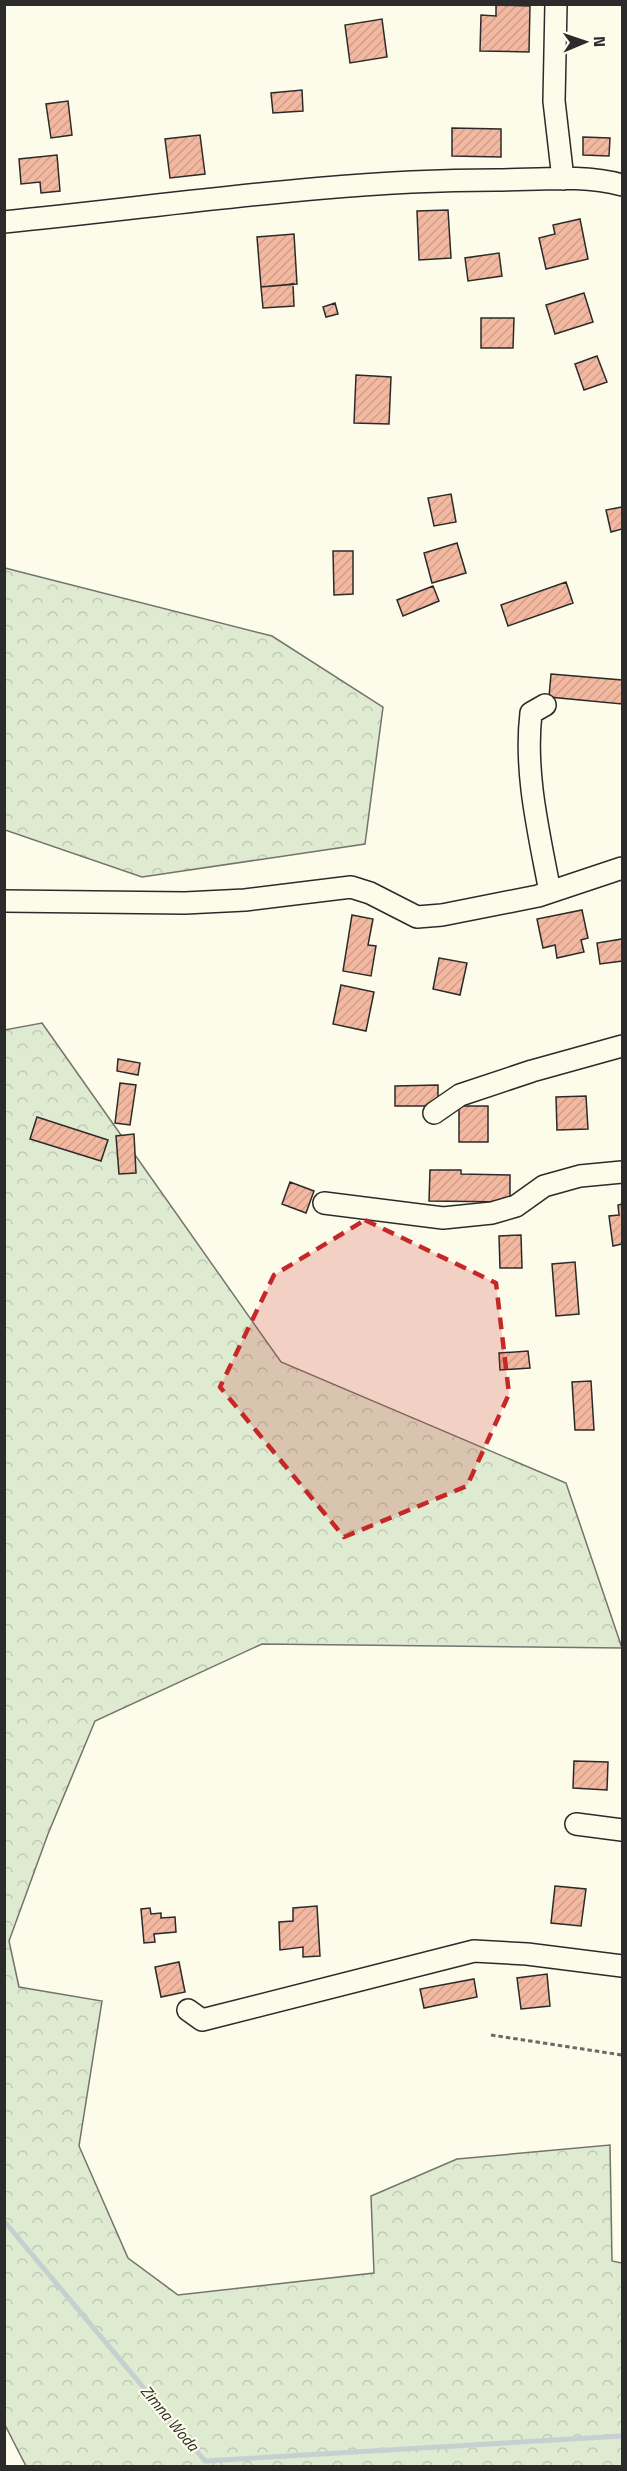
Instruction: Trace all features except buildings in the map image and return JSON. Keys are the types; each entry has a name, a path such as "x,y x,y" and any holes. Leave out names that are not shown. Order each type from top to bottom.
{"street":[{"path":"556,4 554,102 563,179"},
{"path":"4,222 335,186 450,180 563,179 622,185"},
{"path":"545,705 531,713 528,736 534,807 550,892"},
{"path":"4,901 185,903 245,900 351,887 370,892 417,916 442,915 550,892 622,868"},
{"path":"434,1113 460,1095 532,1071 622,1046"},
{"path":"324,1203 443,1218 492,1213 516,1206 544,1186 580,1176 622,1172"},
{"path":"576,1824 622,1830"},
{"path":"188,2010 202,2020 474,1951 527,1954 622,1966"}],"path":[{"path":"491,2036 622,2055"}],"highlighted area":[{"path":"365,1220 496,1283 509,1394 467,1486 344,1537 220,1387 274,1275"}],"green space":[{"path":"5,568 272,636 383,707 365,844 142,877 5,830"},
{"path":"42,1023 281,1362 566,1483 622,1648 262,1644 95,1721 48,1834 9,1941 19,1987 102,2001 79,2146 128,2258 178,2295 374,2273 371,2196 457,2159 610,2145 612,2261 622,2263 622,2466 26,2466 5,2425 4,1030"}],"waterway":[{"name":"Zimna Woda","path":"4,2221 205,2461 622,2436"}]}
